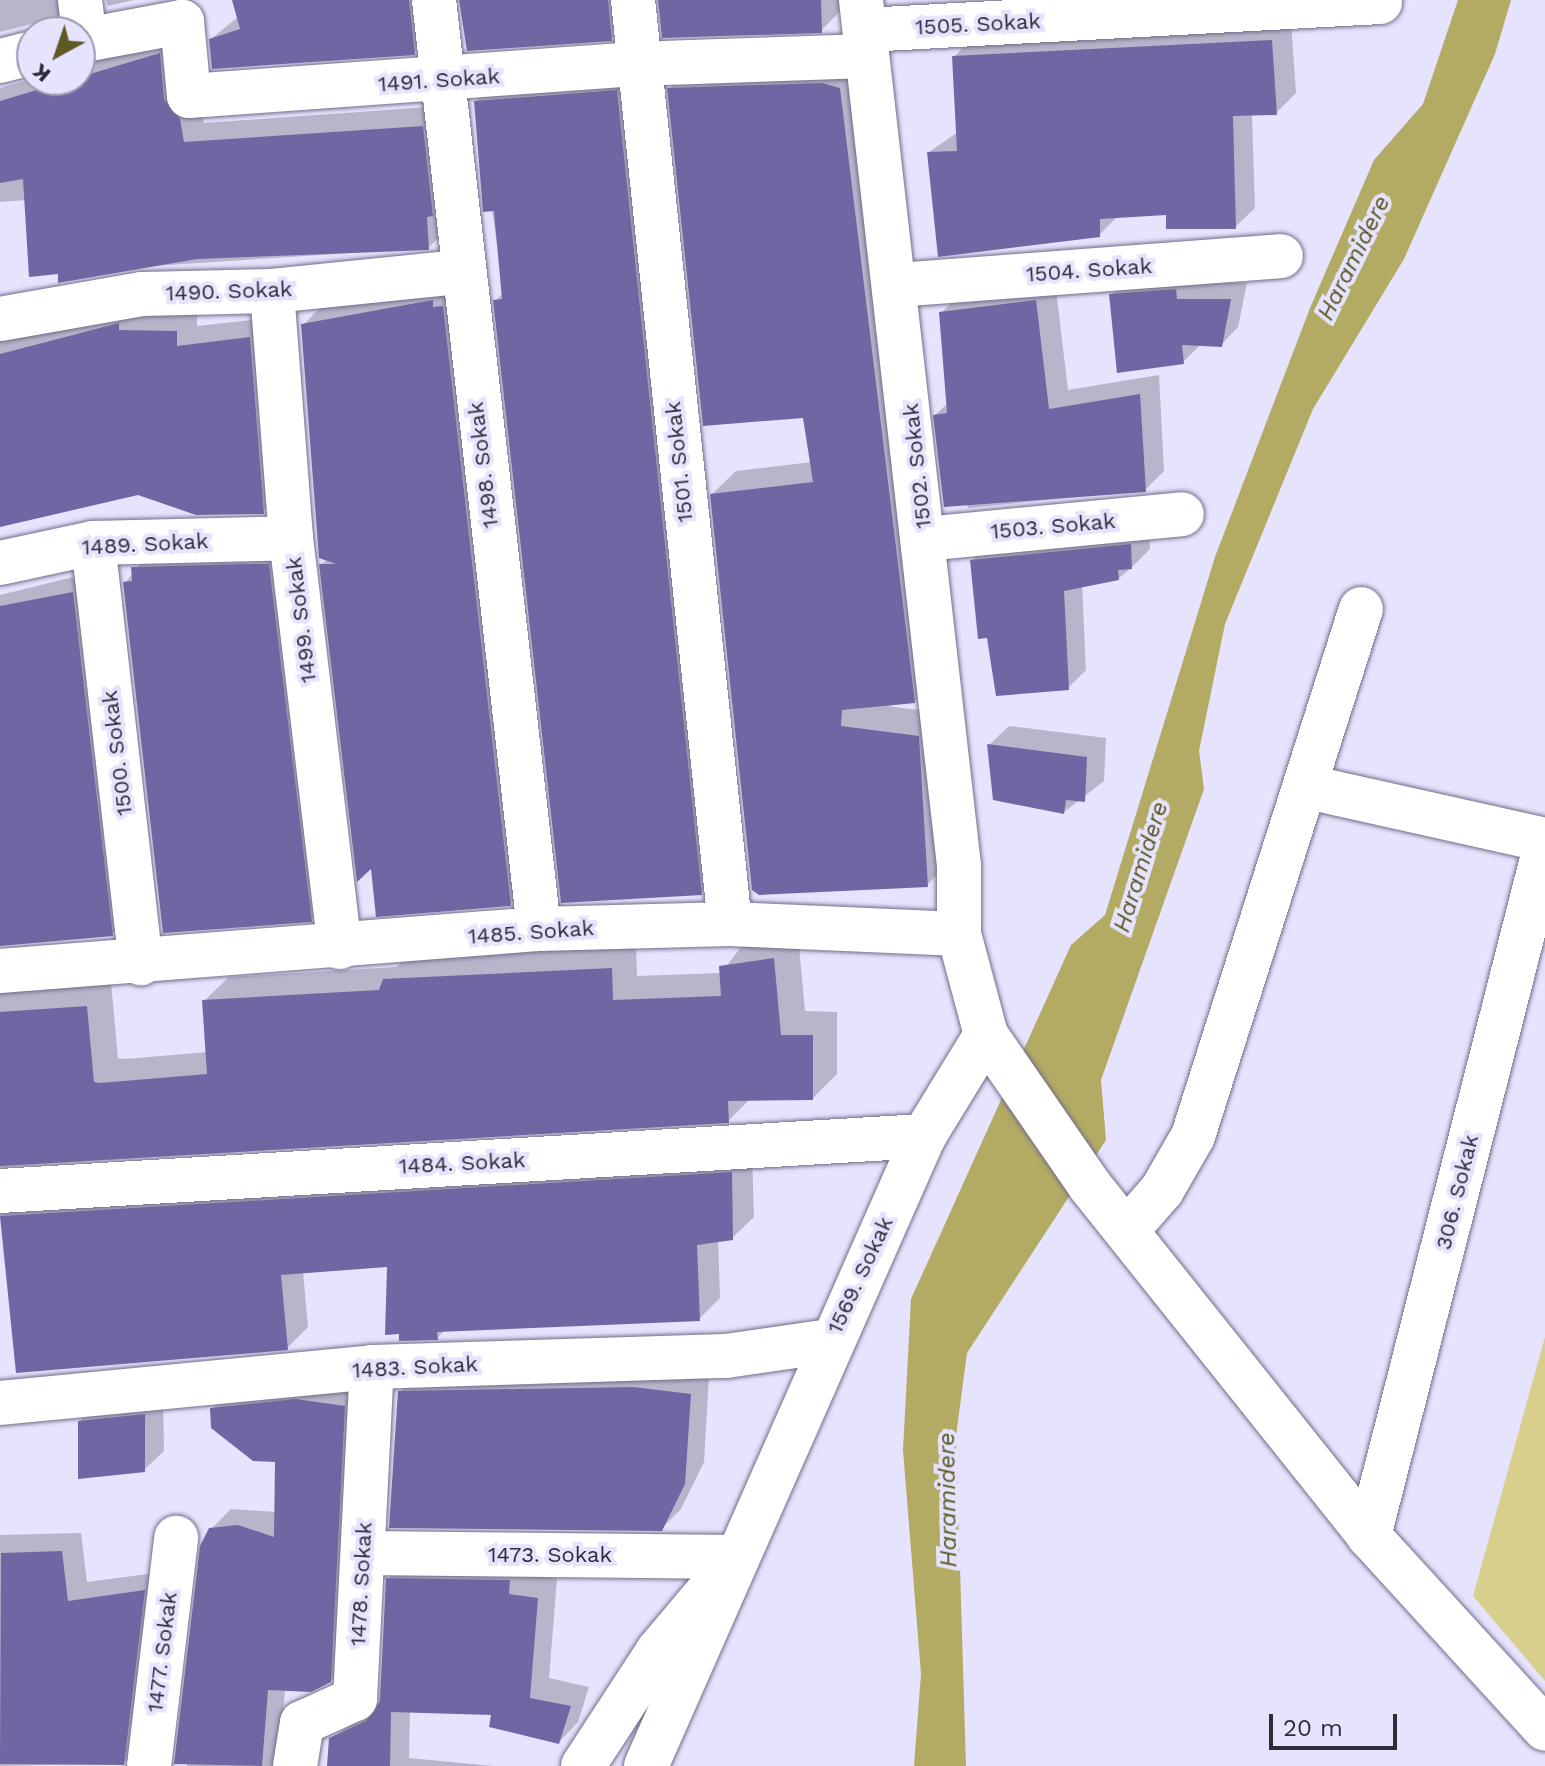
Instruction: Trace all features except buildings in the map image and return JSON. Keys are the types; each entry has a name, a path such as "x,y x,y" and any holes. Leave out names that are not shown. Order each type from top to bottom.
{"street":[{"name":"1498. Sokak","path":"434,0 460,272 539,929"},
{"name":"1501. Sokak","path":"633,0 636,64 730,924"},
{"name":"1505. Sokak","path":"864,29 1380,2"},
{"name":"1491. Sokak","path":"96,25 181,11 189,96 442,81 636,64 864,29"},
{"name":"1502. Sokak","path":"864,29 897,285 959,866 959,934"},
{"name":"1504. Sokak","path":"897,285 1281,256"},
{"name":"1490. Sokak","path":"0,319 142,294 272,291 460,272"},
{"name":"1499. Sokak","path":"272,291 291,538 340,947"},
{"name":"1503. Sokak","path":"924,539 1182,514"},
{"name":"1489. Sokak","path":"0,563 93,543 291,538"},
{"name":"1500. Sokak","path":"93,543 141,963"},
{"path":"1128,1229 1162,1190 1193,1136 1308,787 1361,609"},
{"path":"1308,787 1545,840"},
{"name":"306. Sokak","path":"1369,1536 1545,847"},
{"name":"1485. Sokak","path":"0,971 141,963 539,929 730,924 959,934"},
{"path":"959,934 995,1050 1090,1186 1128,1229 1369,1536 1545,1729"},
{"name":"1569. Sokak","path":"646,1766 830,1341 924,1136 995,1050"},
{"name":"1484. Sokak","path":"0,1191 924,1136"},
{"name":"1483. Sokak","path":"0,1403 372,1367 726,1356 830,1341"},
{"name":"1478. Sokak","path":"295,1766 302,1723 355,1699 372,1367"},
{"name":"1477. Sokak","path":"149,1766 176,1538"},
{"name":"1473. Sokak","path":"363,1553 737,1557"},
{"name":"1569. Sokak","path":"583,1766 658,1651 737,1557"}],"shaded area":[{"path":"1545,1337 1545,1681 1473,1596"}],"water":[{"name":"Haramidere","path":"1458,0 1511,0 1495,54 1404,259 1313,409 1225,624 1199,751 1204,789 1101,1080 1106,1140 967,1353 956,1436 966,1766 914,1766 921,1674 903,1450 911,1299 1071,945 1105,915 1215,557 1310,308 1374,160 1423,104"}]}
